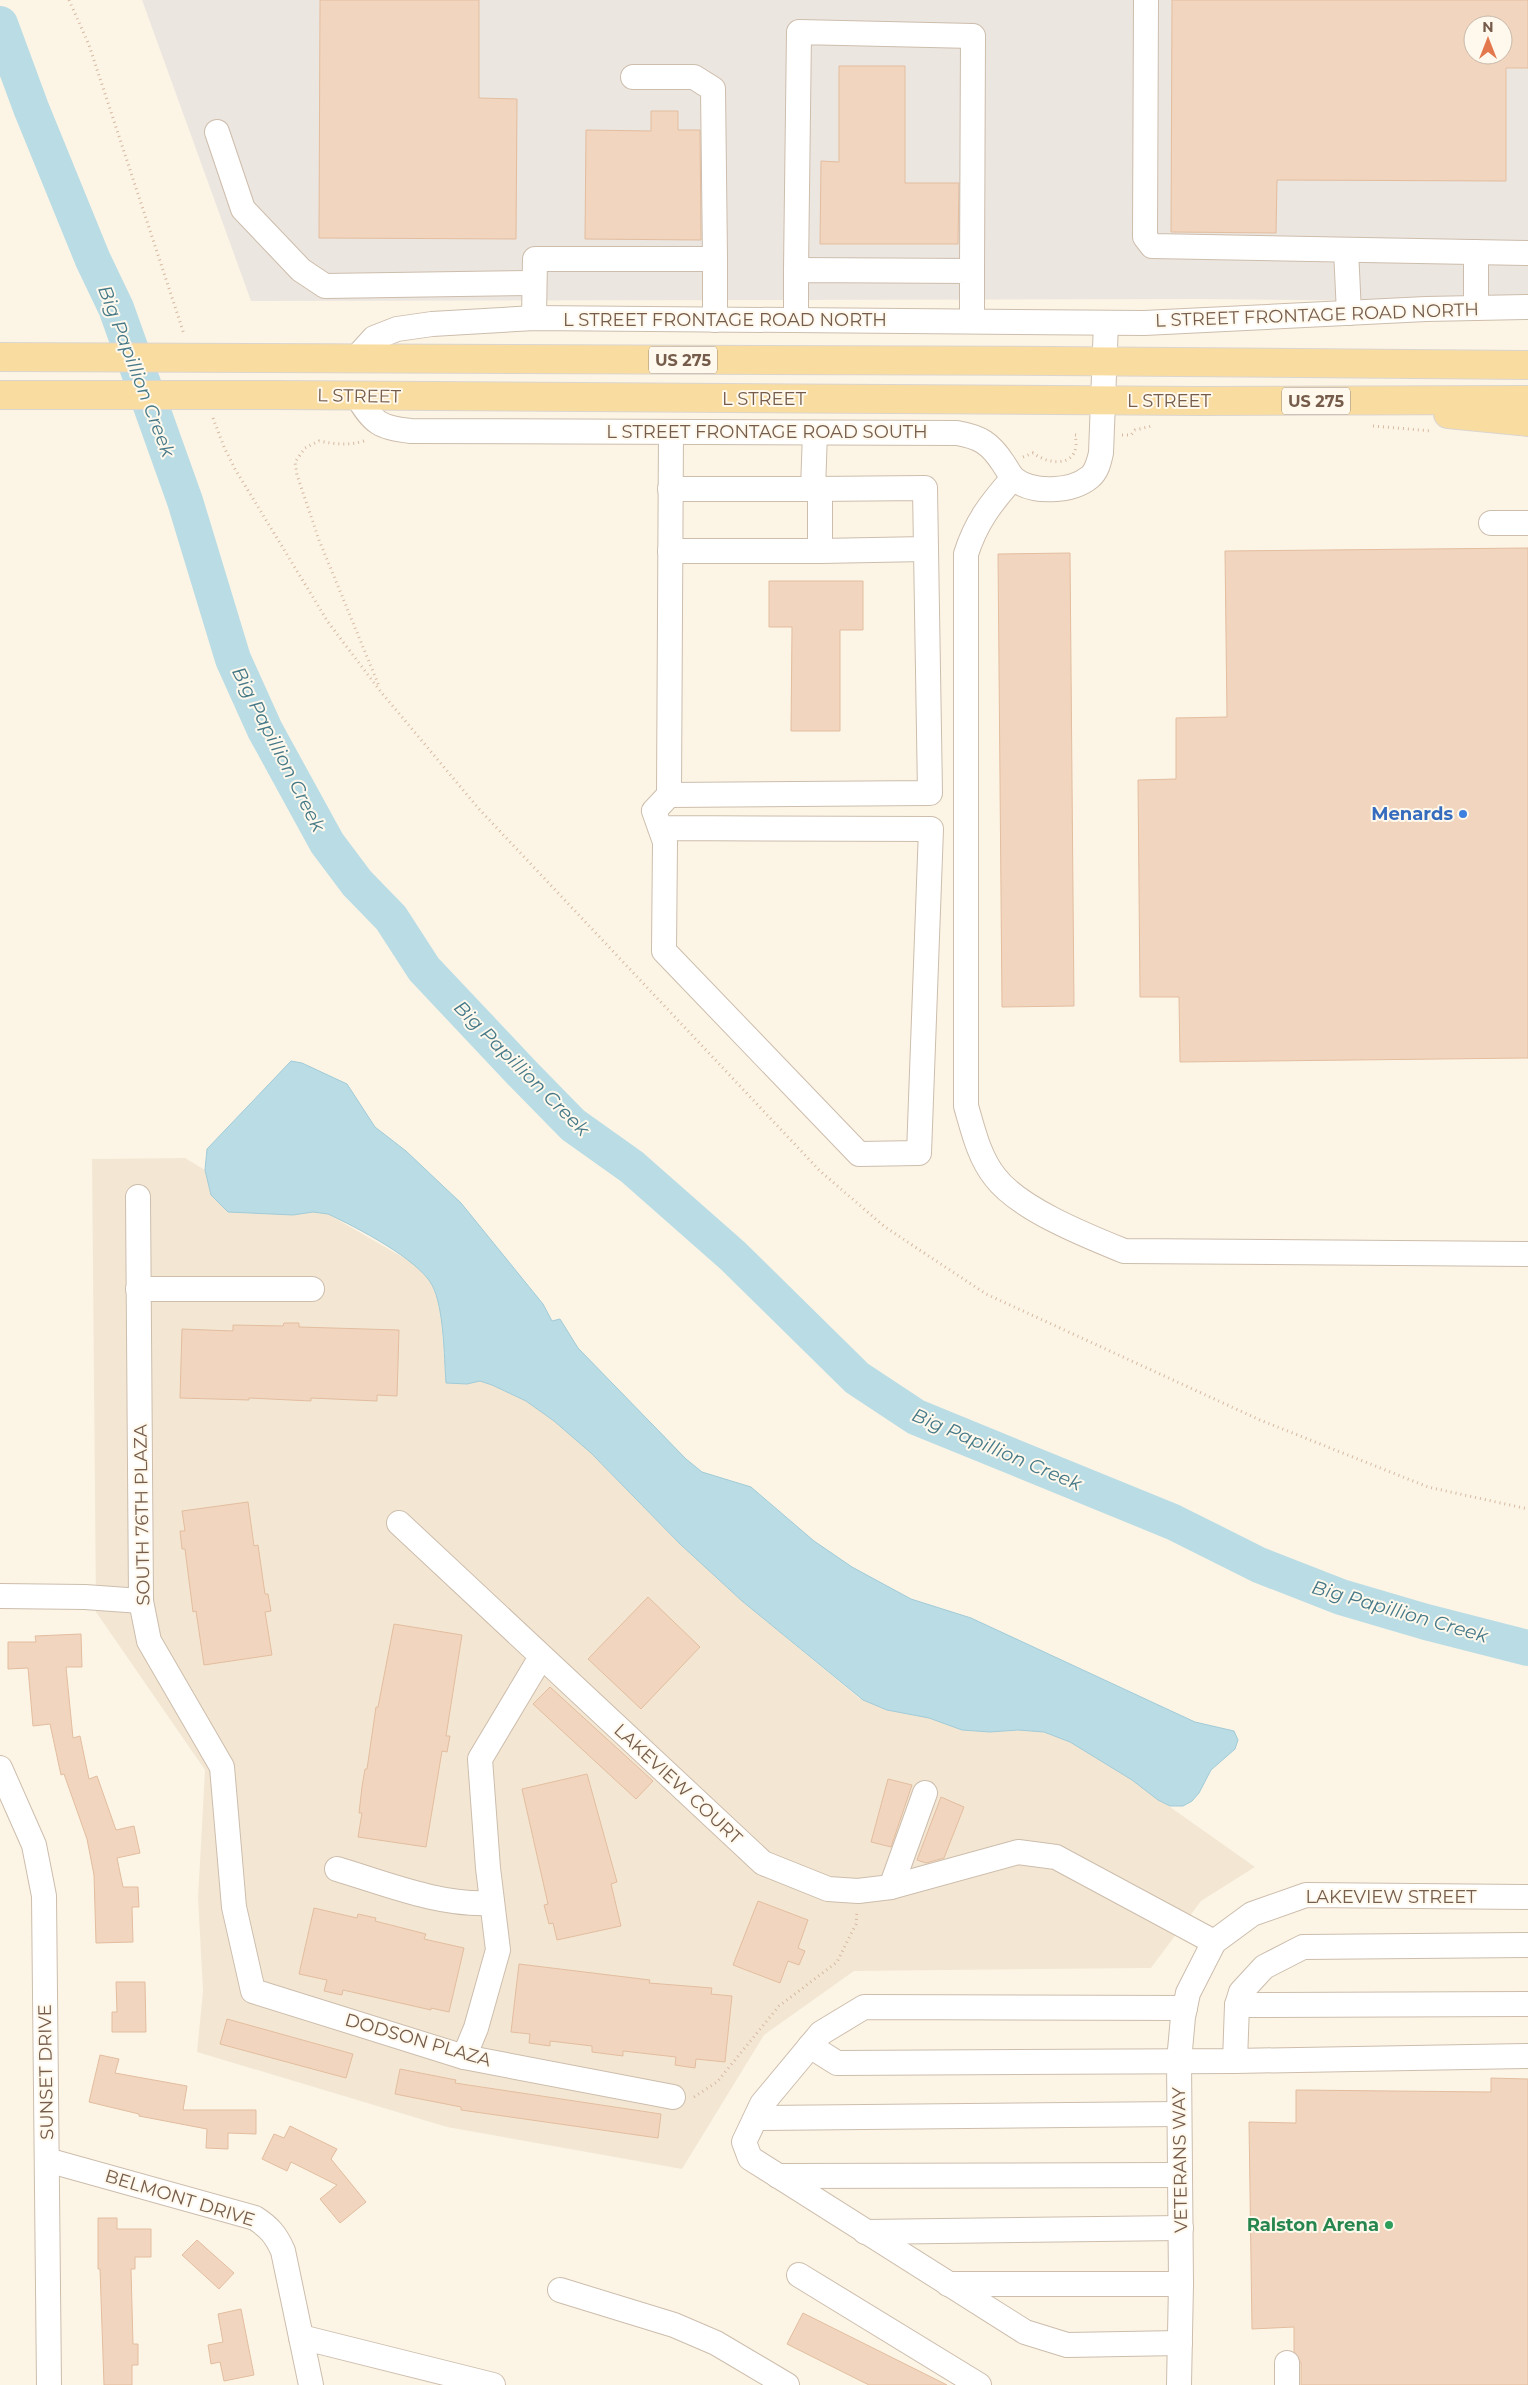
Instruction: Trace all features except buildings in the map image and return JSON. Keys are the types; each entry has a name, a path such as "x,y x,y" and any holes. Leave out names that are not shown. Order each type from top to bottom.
{"main road":[{"path":"1360,364 1528,348"},
{"name":"L STREET","path":"0,357 1105,361 1528,365"},
{"name":"L STREET","path":"0,395 1104,401 1528,400"},
{"path":"1345,401 1485,419 1528,422"}],"street":[{"path":"1146,0 1145,237 1152,246 1528,253"},
{"path":"796,320 800,32 973,36 972,321"},
{"path":"633,77 694,77 713,89 715,320"},
{"path":"216,132 243,209 301,270 325,286 534,283"},
{"path":"1346,250 1349,313"},
{"path":"1476,252 1476,308"},
{"path":"534,318 535,259 715,259"},
{"path":"796,270 972,271"},
{"name":"L STREET FRONTAGE ROAD NORTH","path":"355,359 374,338 397,328 534,318 1106,323 1528,307"},
{"path":"1106,323 1104,401 1101,453 1098,467 1090,477 1063,488 1046,489 1032,487 1014,478 989,507 974,532 966,554 966,1106 976,1141 995,1177 1024,1202 1079,1233 1124,1251 1528,1254"},
{"name":"L STREET FRONTAGE ROAD SOUTH","path":"357,396 368,416 378,424 392,429 411,431 957,433 976,436 990,446 1014,478"},
{"path":"669,796 670,432"},
{"path":"815,433 820,550"},
{"path":"670,490 925,488 931,829 919,1153 859,1154 664,951 665,842 654,811 669,796 930,793"},
{"path":"1491,523 1528,523"},
{"path":"670,551 926,549"},
{"path":"660,828 931,829"},
{"name":"SOUTH 76TH PLAZA","path":"138,1197 141,1601 149,1641 222,1767 234,1907 254,1991"},
{"path":"138,1289 312,1289"},
{"name":"LAKEVIEW COURT","path":"400,1524 763,1862 828,1888 858,1891 891,1887 1018,1852 1056,1857 1214,1942"},
{"path":"0,1596 85,1597 141,1601"},
{"path":"464,2057 476,2028 498,1950 492,1903 480,1759 541,1657"},
{"name":"SUNSET DRIVE","path":"0,1768 22,1814 34,1845 41,1874 45,1922 49,2385"},
{"path":"891,1887 925,1793"},
{"path":"337,1869 448,1901 468,1904 492,1903"},
{"name":"LAKEVIEW STREET","path":"1214,1942 1252,1914 1306,1895 1528,1897"},
{"name":"VETERANS WAY","path":"1179,2385 1181,2228 1178,2061 1188,1993 1214,1942"},
{"path":"1235,2061 1237,2005 1241,1992 1264,1967 1303,1947 1528,1945"},
{"name":"DODSON PLAZA","path":"254,1991 464,2057 673,2097"},
{"path":"1237,2005 1528,2004"},
{"path":"1180,2343 1068,2345 1025,2332 750,2158 744,2142 762,2104 821,2033 864,2007 1185,2008"},
{"path":"810,2046 837,2063 1235,2061 1528,2056"},
{"path":"756,2118 1179,2114"},
{"name":"BELMONT DRIVE","path":"47,2160 255,2218 268,2226 277,2237 283,2251 311,2385"},
{"path":"778,2176 1180,2175"},
{"path":"865,2232 1181,2228"},
{"path":"799,2275 980,2385"},
{"path":"948,2284 1181,2284"},
{"path":"560,2290 674,2325 716,2343 787,2385"},
{"path":"301,2336 492,2385"}],"path":[{"path":"1101,435 1131,436 1135,430 1143,427 1159,426"},
{"path":"1366,426 1435,432"},
{"path":"364,440 353,444 334,444 319,440 306,448 295,462 296,475 319,540 381,692"},
{"path":"673,2097 695,2097 717,2082 779,2006 837,1962 856,1924 858,1891"}],"shaded area":[{"path":"142,0 1528,0 1528,302 1197,299 251,301"},
{"path":"185,1158 205,1170 211,1195 293,1215 313,1212 328,1214 418,1266 432,1285 440,1307 446,1383 467,1384 480,1381 492,1385 526,1401 554,1421 591,1453 680,1544 742,1601 859,1698 887,1710 929,1718 962,1730 1044,1732 1070,1742 1132,1780 1255,1867 1201,1901 1151,1968 854,1971 764,2035 682,2169 447,2127 197,2052 203,1991 198,1898 205,1770 96,1612 92,1159"}],"water":[{"path":"291,1061 302,1063 347,1084 375,1127 406,1151 461,1203 543,1304 552,1321 560,1319 578,1348 686,1459 702,1472 751,1487 814,1541 852,1567 911,1599 971,1618 1195,1722 1234,1731 1238,1740 1235,1749 1211,1770 1199,1793 1192,1801 1183,1806 1170,1806 1070,1742 1044,1732 962,1730 929,1718 887,1710 863,1700 742,1601 680,1544 591,1453 554,1421 526,1401 492,1385 480,1381 467,1384 446,1383 443,1332 436,1294 425,1275 414,1265 385,1245 328,1214 313,1212 293,1215 228,1212 211,1195 205,1170 207,1149"}],"waterway":[{"name":"Big Papillion Creek","path":"0,24 31,108 93,260 116,308 185,501 233,659 265,730 327,843 357,883 391,918 424,969 573,1125 632,1167 733,1256 857,1378 916,1417 1173,1522 1259,1565 1341,1597 1426,1622 1528,1648"}],"place":[{"name":"Menards","path":"1463,814"},
{"name":"Ralston Arena","path":"1389,2225"}]}
